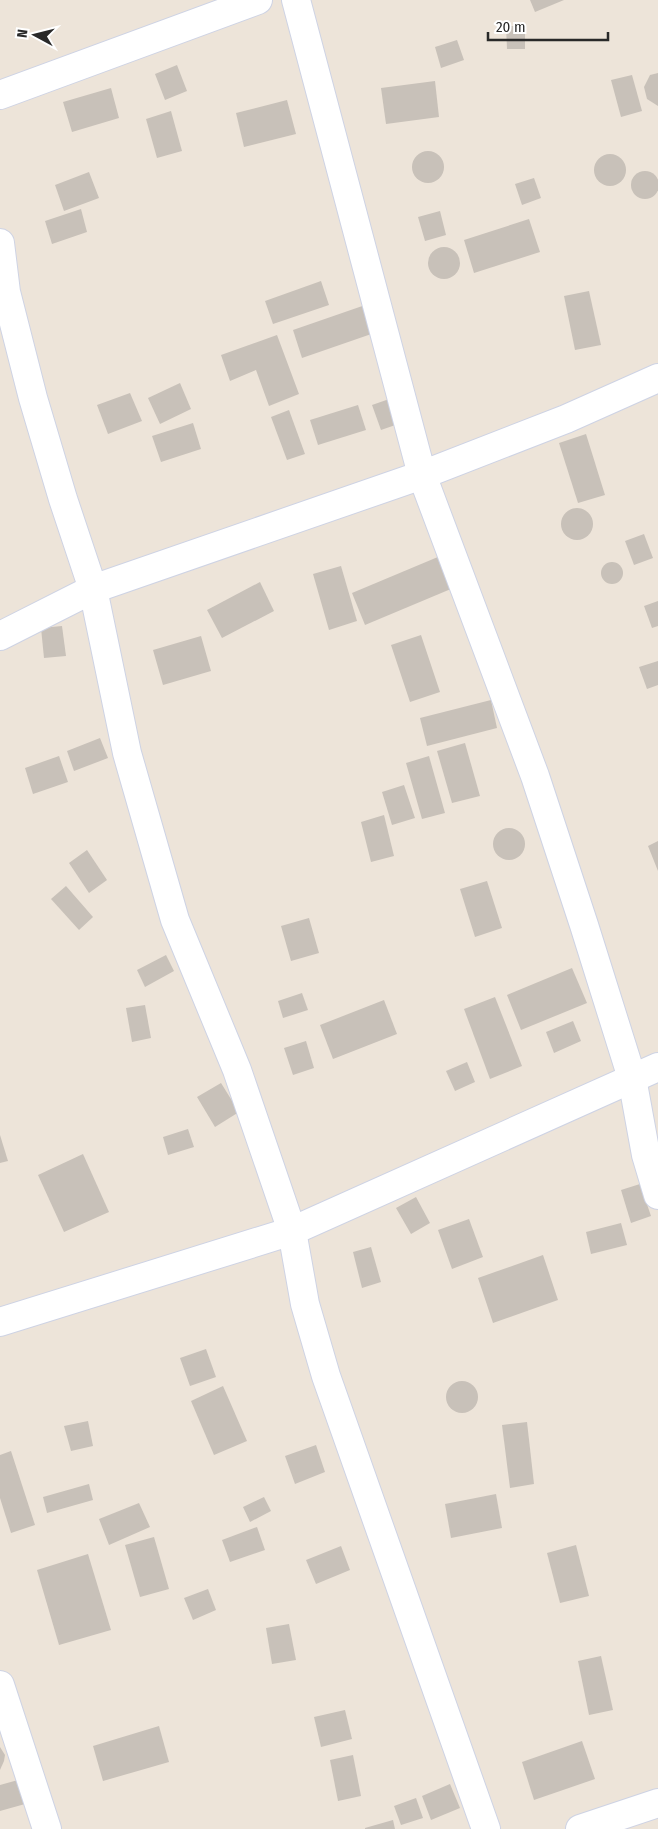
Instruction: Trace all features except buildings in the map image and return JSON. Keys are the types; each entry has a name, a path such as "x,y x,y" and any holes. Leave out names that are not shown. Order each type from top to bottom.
{"street":[{"path":"0,95 258,0"},
{"path":"296,0 422,475 535,776 584,925 632,1078 646,1155 658,1195"},
{"path":"0,243 6,292 33,398 63,499 93,589 127,754 175,920 237,1070 292,1231 305,1304 326,1376 486,1829"},
{"path":"0,636 93,589 422,475 566,419 658,378"},
{"path":"0,1322 292,1231 658,1067"},
{"path":"0,1686 47,1829"},
{"path":"580,1829 658,1803"}]}
